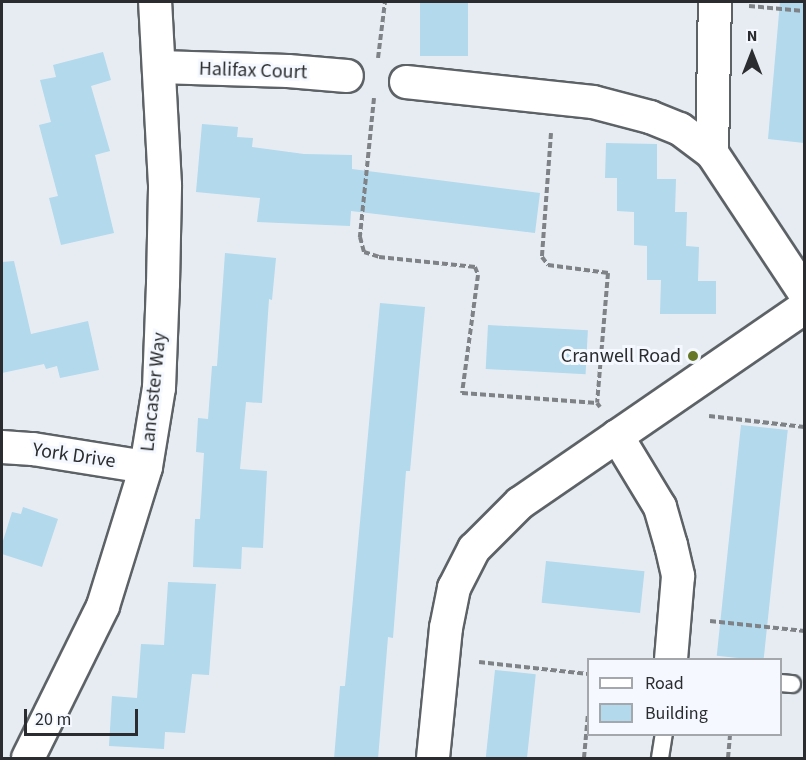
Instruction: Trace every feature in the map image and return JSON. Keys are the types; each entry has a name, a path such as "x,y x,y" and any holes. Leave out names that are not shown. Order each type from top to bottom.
{"street":[{"name":"Lancaster Way","path":"28,759 103,606 146,467 159,388 165,185 154,2"},
{"path":"712,153 715,2"},
{"name":"Halifax Court","path":"159,67 288,71 347,76"},
{"path":"406,82 593,102 650,117 680,129 712,153 804,292"},
{"path":"433,759 443,658 454,588 474,549 520,503 804,308"},
{"path":"617,436 660,507 678,576 671,658"},
{"name":"York Drive","path":"2,447 33,449 146,467"}],"lane":[{"path":"660,759 664,736"}],"path":[{"path":"377,68 384,2"},
{"path":"715,2 804,11"},
{"path":"375,90 360,237 364,252 379,257 475,267 478,275 462,393 597,403"},
{"path":"555,98 542,257 548,265 608,273 597,403 617,436"},
{"path":"655,410 804,427"},
{"path":"675,617 804,631"},
{"path":"443,658 587,674"},
{"path":"584,759 587,724"},
{"path":"728,759 730,736"}],"building":[{"path":"420,2 468,2 468,56 420,56"},
{"path":"780,2 804,2 804,143 768,139"},
{"path":"103,52 111,80 91,86 110,151 95,155 114,233 61,245 49,198 58,196 39,125 51,122 40,80 56,77 53,65"},
{"path":"202,124 238,127 237,137 253,138 252,147 304,154 352,155 352,169 540,193 535,233 351,211 350,226 257,222 260,198 196,192"},
{"path":"606,143 657,144 657,179 676,179 675,212 687,212 686,246 699,247 698,281 716,281 716,314 660,314 661,280 647,280 647,246 634,245 634,212 617,211 617,178 605,178"},
{"path":"225,253 276,258 272,300 269,299 262,403 246,402 240,469 267,471 263,548 242,547 241,569 193,567 195,519 200,519 204,453 196,452 198,418 208,419 212,366 217,366"},
{"path":"14,261 31,334 88,321 99,370 60,378 57,366 46,369 44,364 2,373 2,262"},
{"path":"380,303 425,307 410,471 406,471 393,638 388,637 378,759 334,759 340,686 345,686"},
{"path":"488,325 588,330 586,374 486,369"},
{"path":"741,425 788,430 764,658 717,656"},
{"path":"23,507 58,519 42,567 2,554 2,544 12,512 21,514"},
{"path":"546,561 644,571 640,613 542,603"},
{"path":"168,582 216,584 209,675 192,674 185,733 165,732 164,749 109,746 112,696 137,698 141,644 164,645"},
{"path":"495,670 536,674 527,758 486,758"}],"place":[{"name":"Cranwell Road","path":"693,356"}]}
